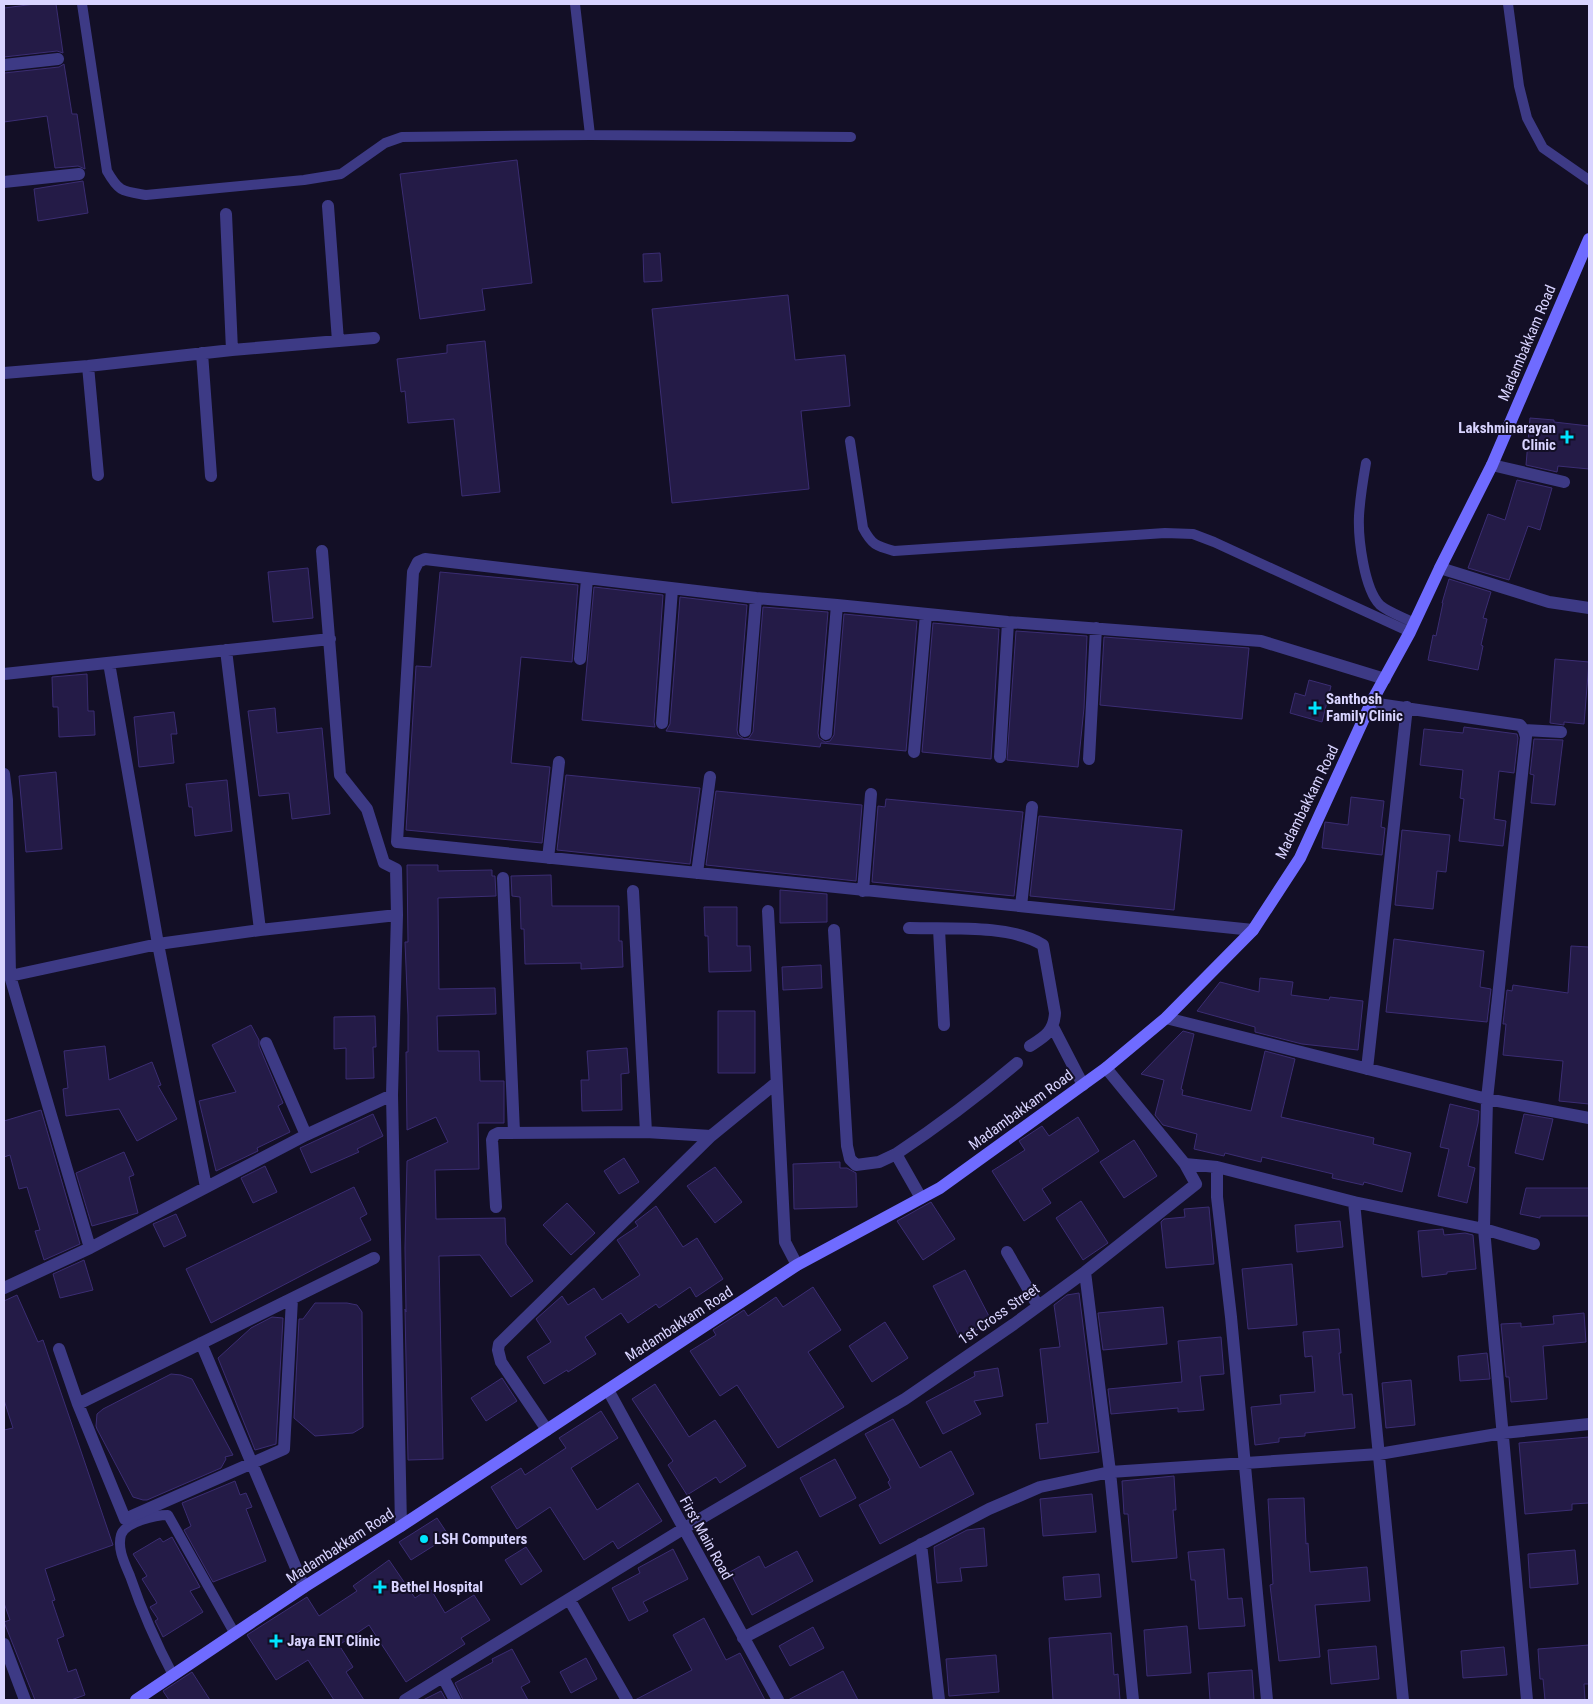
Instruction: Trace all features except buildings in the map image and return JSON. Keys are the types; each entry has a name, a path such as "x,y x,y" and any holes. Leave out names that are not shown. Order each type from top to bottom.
{"street":[{"path":"4,65 58,59"},
{"path":"4,182 79,174"},
{"path":"328,206 338,341"},
{"path":"226,214 232,350"},
{"name":"Madambakkam Road","path":"136,1700 304,1587 401,1526 797,1265 940,1188 1106,1068 1166,1018 1253,930 1300,858 1371,702 1412,628 1492,465 1589,239"},
{"path":"4,373 374,338"},
{"path":"202,353 211,476"},
{"path":"88,366 98,475"},
{"path":"1492,465 1564,482"},
{"path":"322,551 340,776 367,809 384,863 396,869 397,915 392,1095 401,1526"},
{"path":"1253,930 397,842 413,572 418,562 425,559 756,598 1008,622 1261,641 1385,679"},
{"path":"1440,568 1550,602 1589,608"},
{"path":"580,659 587,579"},
{"path":"662,723 672,589"},
{"path":"745,731 756,598"},
{"path":"826,734 837,605"},
{"path":"914,752 926,614"},
{"path":"1000,757 1008,622"},
{"path":"1089,759 1096,628"},
{"path":"4,674 330,639"},
{"path":"226,650 260,930"},
{"path":"109,663 158,944 206,1187"},
{"path":"1371,702 1520,725 1526,737 1487,1099 1484,1229 1527,1700"},
{"path":"1367,1069 1407,707"},
{"path":"1524,730 1561,732"},
{"path":"548,858 559,762"},
{"path":"4,774 10,976 90,1248"},
{"path":"697,873 710,777"},
{"path":"863,891 870,794"},
{"path":"1022,906 1032,807"},
{"path":"503,878 514,1132"},
{"path":"633,890 646,1132"},
{"path":"768,911 785,1242 797,1265"},
{"path":"10,976 158,944 260,930 397,915"},
{"path":"909,928 989,930 1022,936 1042,945 1055,1013 1053,1027 1042,1039 1030,1046"},
{"path":"939,929 944,1025"},
{"path":"834,930 847,1146 850,1159 856,1165 879,1162 896,1154 930,1132 1017,1063"},
{"path":"1166,1018 1487,1099 1589,1118"},
{"path":"1053,1027 1083,1085"},
{"path":"266,1042 306,1135"},
{"path":"1106,1068 1184,1164 1196,1184 1218,1196"},
{"path":"547,1430 501,1362 498,1350 499,1344 710,1136 776,1083"},
{"path":"4,1288 90,1248 306,1135 392,1095"},
{"path":"496,1207 492,1140 494,1135 498,1133 646,1132 710,1136"},
{"path":"896,1154 921,1198"},
{"path":"1184,1164 1217,1167 1354,1202 1484,1229 1534,1244"},
{"path":"1217,1167 1218,1196 1267,1700"},
{"name":"1st Cross Street","path":"405,1700 683,1529 905,1399 1038,1306 1196,1184"},
{"path":"1354,1202 1403,1700"},
{"path":"1007,1252 1038,1306"},
{"path":"78,1404 374,1258"},
{"path":"1084,1272 1110,1472 1133,1700"},
{"path":"59,1350 78,1404 125,1519 284,1449 292,1299"},
{"path":"200,1343 304,1587"},
{"name":"First Main Road","path":"608,1390 778,1700"},
{"path":"743,1638 989,1509 1040,1487 1110,1472 1379,1454 1502,1433 1589,1424"},
{"path":"921,1544 939,1700"},
{"path":"569,1599 627,1700"},
{"path":"4,1644 25,1700"},
{"path":"442,1677 455,1700"}],"lane":[{"path":"82,4 107,171 116,186 128,192 146,195 304,180 341,174 385,143 402,137 851,137"},
{"path":"575,4 590,136"},
{"path":"1508,4 1519,86 1527,118 1543,148 1589,180"},
{"path":"850,441 863,528 870,541 879,547 894,551 1165,533 1193,534 1412,628"},
{"path":"1366,462 1359,518 1369,587 1380,605 1412,628"},
{"path":"173,1675 142,1613 120,1548 121,1534 129,1525 157,1515 168,1515 235,1634"}],"place":[{"name":"Lakshminarayan Clinic","path":"1567,437"},
{"name":"Santhosh Family Clinic","path":"1315,708"},
{"name":"LSH Computers","path":"424,1539"},
{"name":"Bethel Hospital","path":"380,1587"},
{"name":"Jaya ENT Clinic","path":"276,1641"}]}
